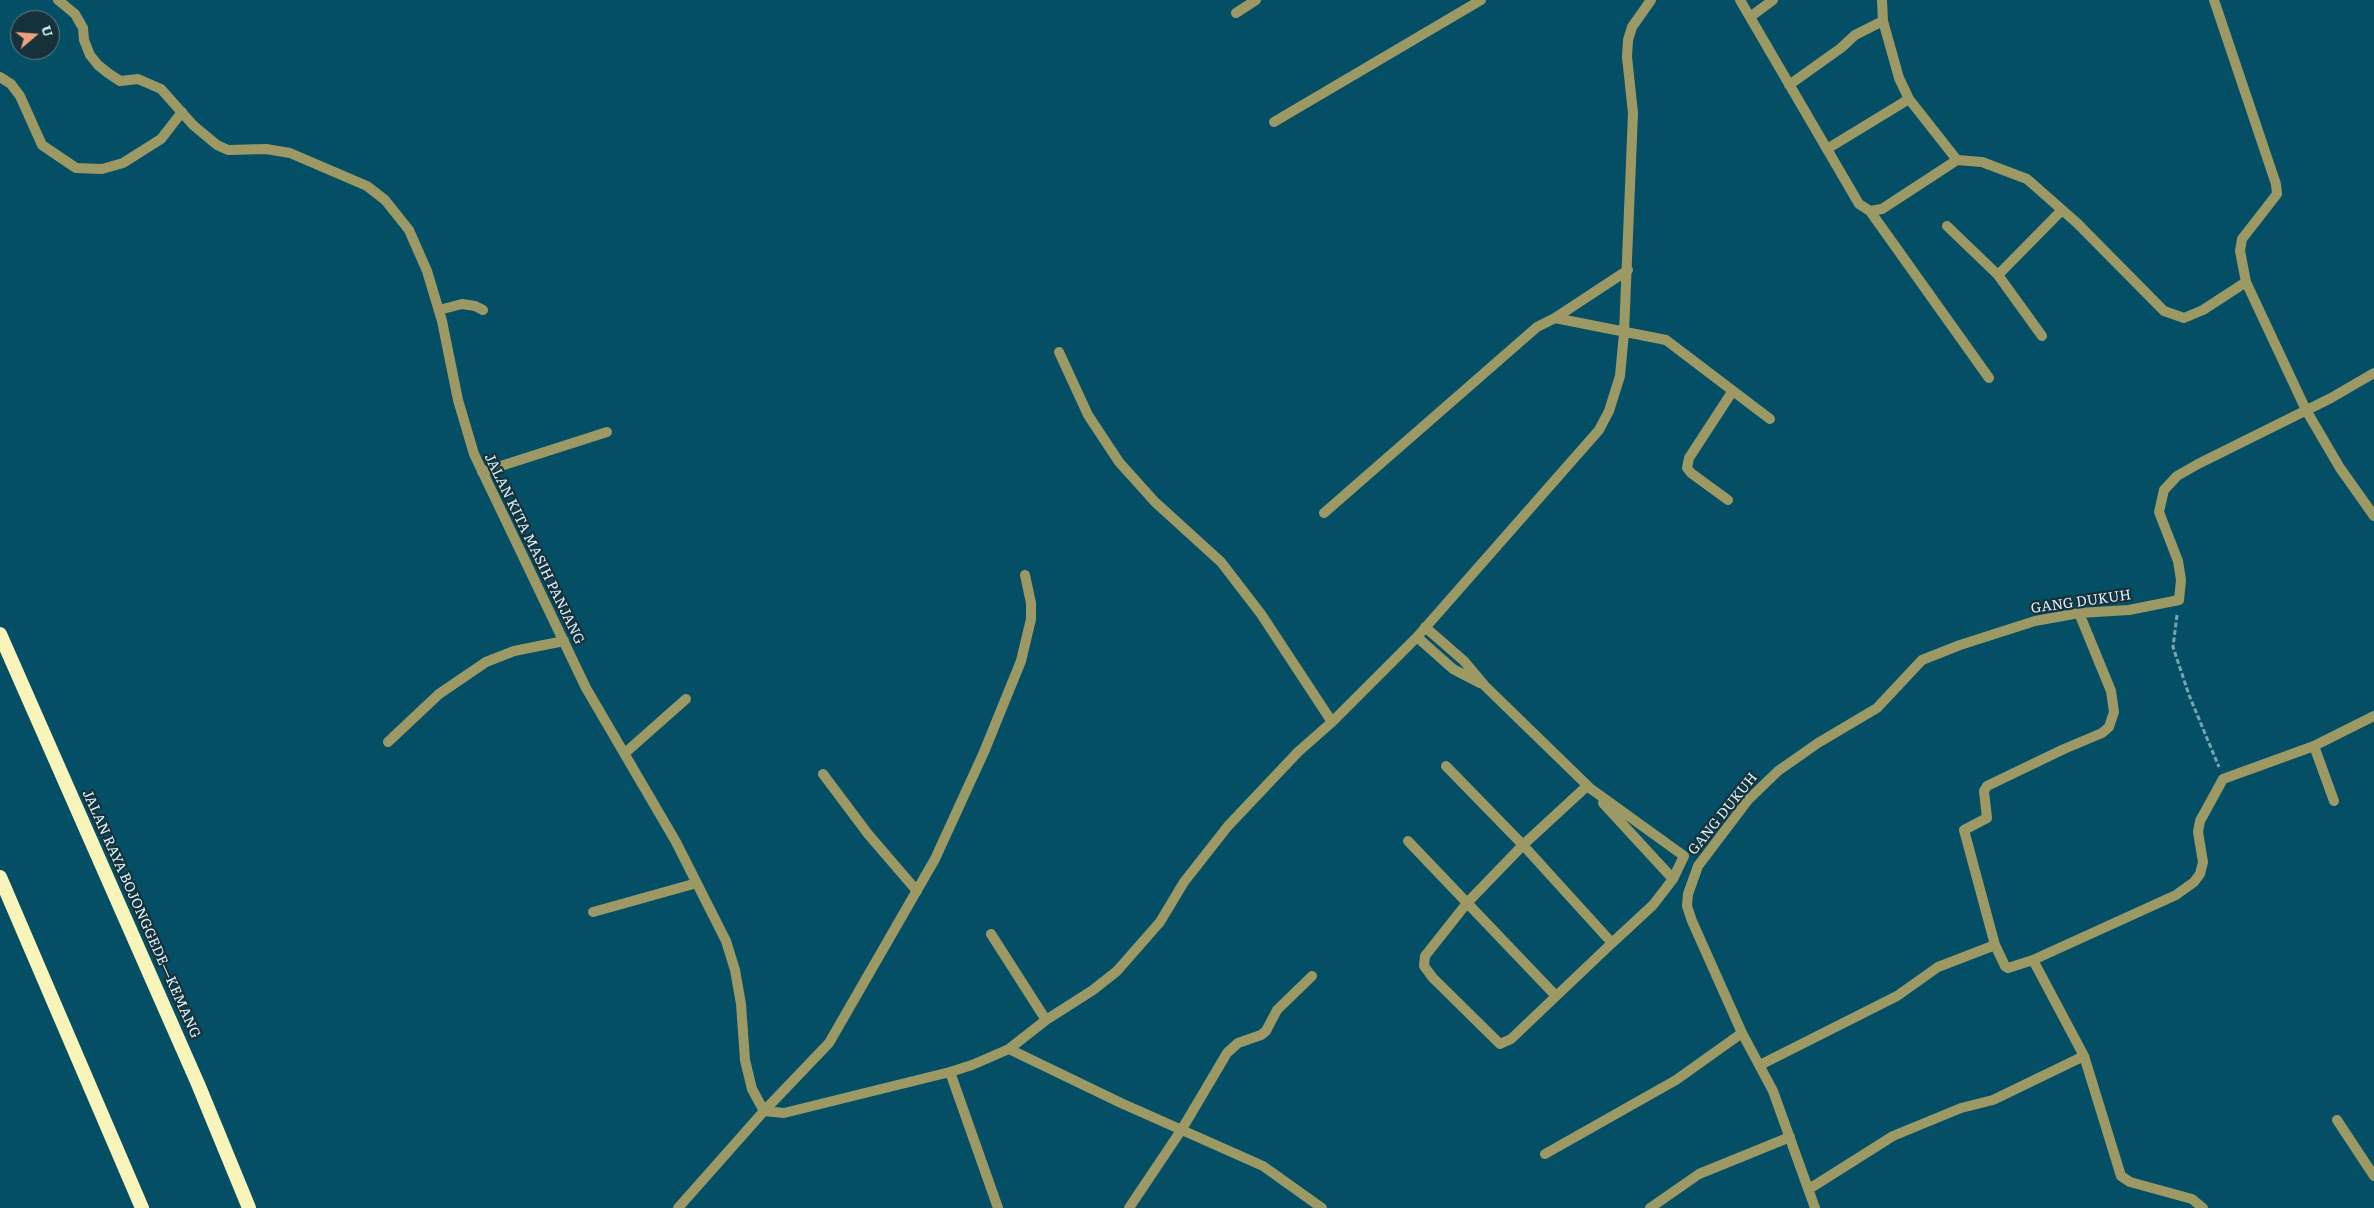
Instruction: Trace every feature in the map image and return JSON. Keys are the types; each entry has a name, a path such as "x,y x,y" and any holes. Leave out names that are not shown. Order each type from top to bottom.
{"highway":[{"name":"JALAN RAYA BOJONGGEDE—KEMANG","path":"0,634 198,1084 249,1208"},
{"path":"0,877 142,1208"}],"street":[{"name":"JALAN KITA MASIH PANJANG","path":"58,0 75,14 80,22 90,55 98,65 120,81 138,80 161,89 217,145 228,150 266,149 290,153 367,186 386,200 409,230 427,270 439,310 465,428 482,472 586,688 676,842 717,918 733,963 741,1004 745,1060 752,1089 764,1112"},
{"path":"1236,13 1256,0"},
{"path":"1274,122 1481,0"},
{"path":"764,1112 784,1113 972,1065 1009,1049 1046,1020 1093,990 1117,971 1160,922 1184,882 1228,826 1298,752 1332,722 1417,637 1598,430 1609,411 1620,376 1624,333 1628,270 1633,102 1627,57 1632,27 1651,0"},
{"path":"1740,0 1858,204 1870,211 1989,378"},
{"path":"1750,17 1773,0"},
{"path":"1882,0 1882,21 1899,78 1908,99 1957,160"},
{"path":"2214,0 2276,184 2277,194 2242,238 2240,251 2246,282 2306,410 2340,468 2374,516"},
{"path":"1789,84 1855,35 1882,21"},
{"path":"0,77 11,84 20,96 42,145 76,168 102,169 123,164 161,139 182,112"},
{"path":"1827,149 1908,99"},
{"path":"1870,211 1882,209 1957,160 1982,162 2027,179 2062,210 2164,311 2184,318 2203,310 2246,282"},
{"path":"1998,275 2062,210"},
{"path":"1947,226 1998,275 2042,336"},
{"path":"1324,513 1538,326 1555,318 1628,270"},
{"path":"439,310 462,304 483,310"},
{"path":"1555,318 1666,340 1770,419"},
{"path":"1059,352 1088,415 1119,462 1155,502 1221,562 1262,614 1332,722"},
{"path":"2179,600 2181,580 2178,561 2159,512 2164,490 2177,476 2198,464 2306,410 2374,373"},
{"path":"1728,500 1687,468 1689,458 1732,392"},
{"path":"482,472 607,432"},
{"path":"678,1208 829,1043 936,859 984,752 1021,662 1031,619 1031,603 1025,575"},
{"name":"GANG DUKUH","path":"1815,1208 1790,1137 1760,1064 1742,1033 1687,906 1691,880 1698,866 1748,800 1778,771 1818,743 1877,708 1922,660 2035,621 2079,613 2129,610 2179,600"},
{"path":"2079,613 2111,691 2114,712 2106,731 1985,787 1987,818 1964,831 1995,945 2008,968 2033,960 2159,903 2194,882 2200,874 2203,862 2198,832 2200,821 2224,779 2314,746 2374,716"},
{"path":"1425,627 1464,661 1485,686 1588,786 1673,880"},
{"path":"1417,637 1453,669 1485,686"},
{"path":"388,742 439,694 486,662 514,651 564,641"},
{"path":"625,753 686,700"},
{"path":"2314,746 2334,801"},
{"path":"1446,766 1523,845 1612,942"},
{"path":"823,774 868,834 917,891"},
{"path":"1588,786 1684,856 1673,880 1653,905 1511,1039 1500,1044 1433,978 1424,966 1425,956 1467,903 1523,845 1588,786"},
{"path":"1408,841 1556,996"},
{"path":"593,912 697,883"},
{"path":"990,934 1046,1020"},
{"path":"1760,1064 1897,996 1938,967 1995,945"},
{"path":"2033,960 2084,1056 2121,1176 2130,1182 2192,1199 2204,1208"},
{"path":"1128,1208 1182,1129 1227,1053 1238,1043 1261,1035 1266,1031 1277,1010 1312,976"},
{"path":"1545,1154 1676,1080 1742,1033"},
{"path":"1009,1049 1121,1103 1263,1166 1322,1208"},
{"path":"1809,1190 1899,1134 1961,1108 1993,1100 2084,1056"},
{"path":"950,1072 998,1208"},
{"path":"2337,1120 2374,1176"},
{"path":"1650,1208 1699,1174 1790,1137"}],"path":[{"path":"2179,600 2173,648 2188,695 2224,779"}]}
